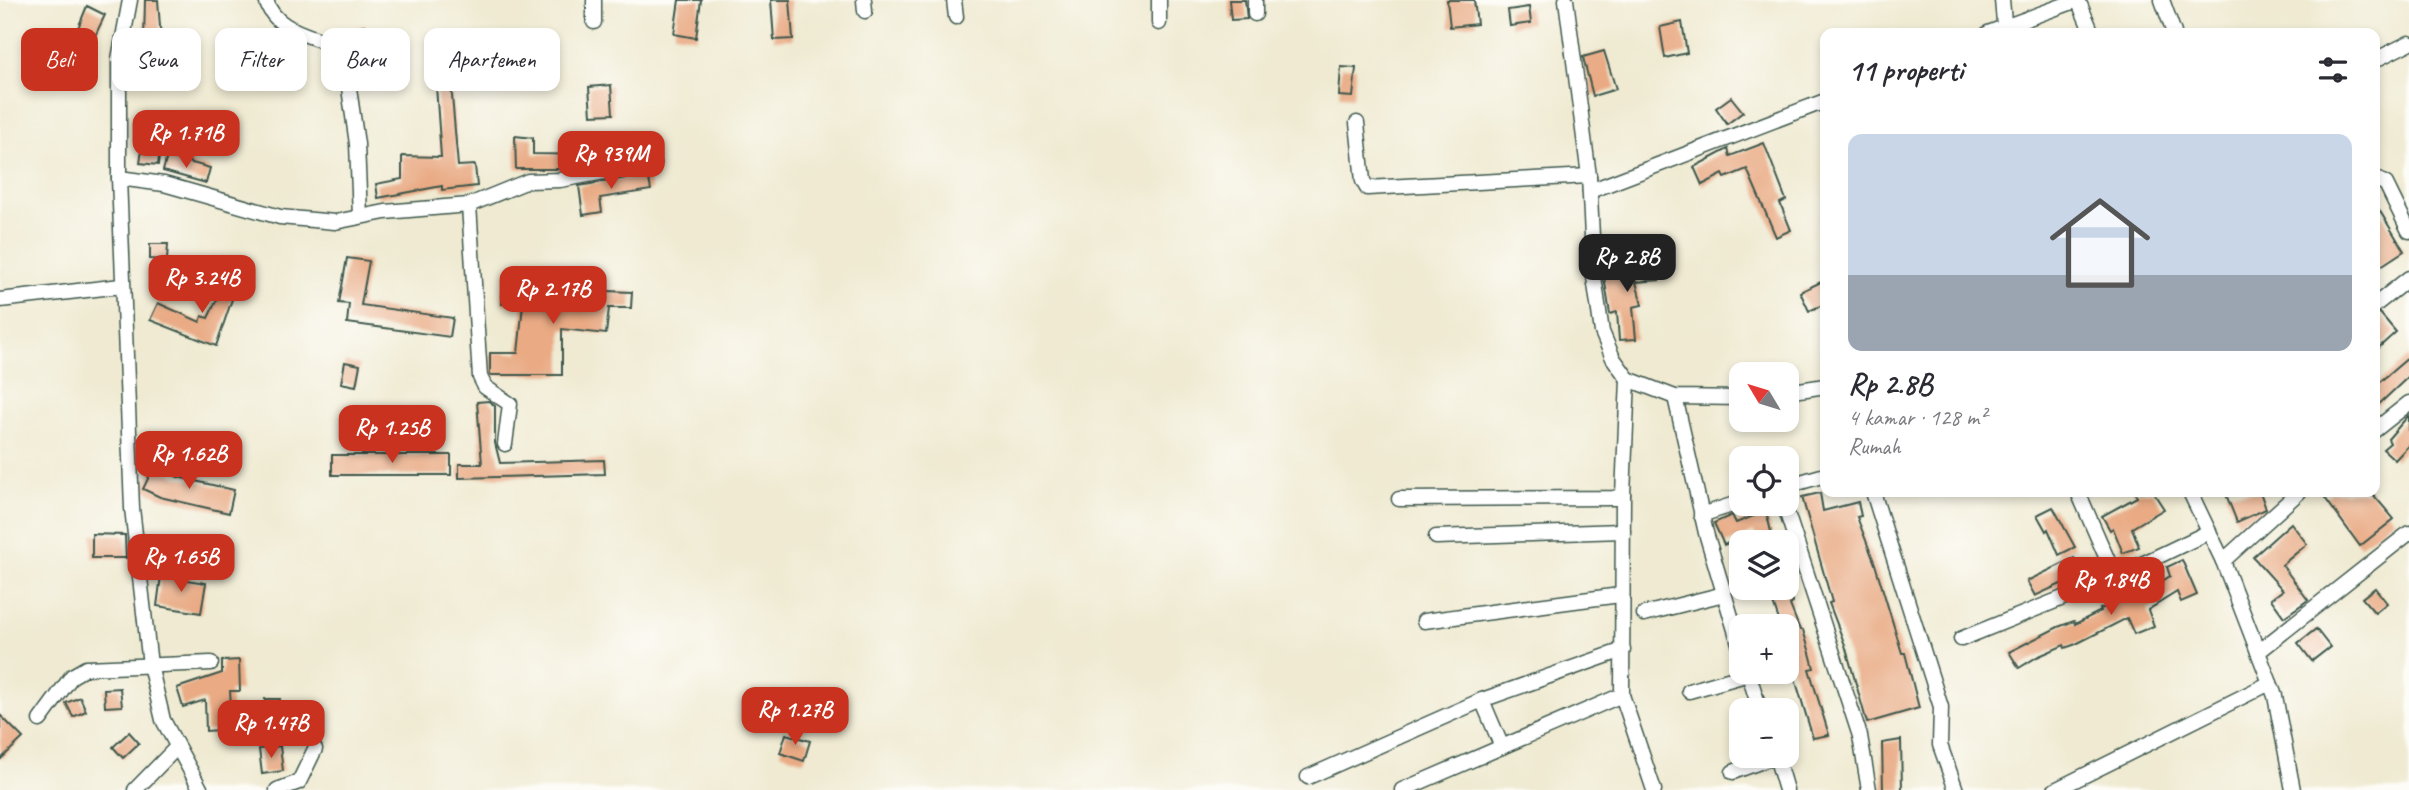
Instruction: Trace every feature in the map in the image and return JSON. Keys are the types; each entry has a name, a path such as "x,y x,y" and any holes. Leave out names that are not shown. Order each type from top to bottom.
{"street":[{"path":"130,0 118,59 121,286 132,508 150,665 163,720 201,790"},
{"path":"266,0 270,13 291,30 331,44 347,74 357,144 360,216"},
{"path":"594,0 594,22"},
{"path":"954,0 956,17"},
{"path":"1159,0 1159,23"},
{"path":"1566,0 1590,184 1594,277 1602,332 1612,358 1628,379 1675,397 1729,398"},
{"path":"2003,0 2004,28"},
{"path":"2009,28 2078,0 2090,28"},
{"path":"2162,0 2172,28"},
{"path":"2380,58 2409,43"},
{"path":"1357,123 1363,181 1367,188 1590,184 1820,103"},
{"path":"119,178 164,184 292,218 335,222 360,216 469,205 528,181 560,180 654,163"},
{"path":"2380,181 2386,184 2409,231"},
{"path":"469,205 475,272 477,362 485,387 510,404 505,443"},
{"path":"2380,301 2409,278"},
{"path":"0,300 121,286"},
{"path":"1628,379 1620,595 1622,695 1654,790"},
{"path":"1799,390 1820,387"},
{"path":"1675,397 1701,515 1730,614"},
{"path":"2380,426 2409,403"},
{"path":"1799,483 1820,476"},
{"path":"1399,499 1615,498 1623,495"},
{"path":"1875,497 1941,707 1940,745 1956,790"},
{"path":"2080,497 2115,577"},
{"path":"2192,497 2223,561 2270,682 2293,790"},
{"path":"2223,561 2293,497"},
{"path":"1701,515 1729,506"},
{"path":"1788,516 1860,736 1869,790"},
{"path":"1436,537 1623,531"},
{"path":"1961,639 2115,577 2209,532"},
{"path":"2258,652 2409,533"},
{"path":"1644,614 1724,594"},
{"path":"1424,621 1620,595"},
{"path":"1308,777 1482,700 1623,650"},
{"path":"40,720 72,676 86,668 211,663"},
{"path":"1689,691 1729,679"},
{"path":"2055,790 2270,682"},
{"path":"1402,790 1622,695"},
{"path":"1482,700 1502,747"},
{"path":"135,790 176,748"},
{"path":"277,790 299,782 315,749"},
{"path":"1733,772 1744,768"},
{"path":"1780,768 1786,790"}],"building":[{"path":"145,0 158,0 160,28 144,28"},
{"path":"679,0 701,0 696,38 674,34"},
{"path":"771,0 790,0 793,39 774,40"},
{"path":"1229,0 1245,0 1247,19 1231,20"},
{"path":"1447,0 1474,0 1477,24 1450,27"},
{"path":"87,6 105,15 98,30 78,28"},
{"path":"1529,7 1531,23 1510,26 1508,10"},
{"path":"1682,22 1687,53 1665,58 1660,27"},
{"path":"1604,51 1616,89 1593,96 1583,57"},
{"path":"1341,67 1356,68 1353,97 1339,96"},
{"path":"611,85 613,114 591,115 589,87"},
{"path":"436,91 452,91 458,166 475,165 477,186 442,190 442,186 378,198 376,184 402,179 402,156 441,157"},
{"path":"1731,97 1743,112 1727,124 1716,108"},
{"path":"515,136 533,138 533,154 595,155 596,145 612,146 610,161 566,169 516,169"},
{"path":"1764,143 1786,200 1780,203 1791,230 1776,237 1747,169 1725,178 1723,174 1702,185 1694,167 1728,149 1730,156"},
{"path":"142,148 160,150 158,165 140,163"},
{"path":"167,156 210,168 206,183 163,171"},
{"path":"648,174 651,190 600,198 602,212 583,215 579,186"},
{"path":"2380,211 2404,251 2380,267"},
{"path":"150,244 168,244 167,260 150,259"},
{"path":"347,258 369,261 361,305 453,318 450,337 347,323 349,304 339,303"},
{"path":"1657,261 1659,280 1636,282 1642,305 1633,307 1636,339 1619,340 1617,312 1610,314 1603,270"},
{"path":"233,266 242,270 216,346 150,320 158,303 200,322 202,316 208,318"},
{"path":"1820,282 1820,306 1809,311 1800,292"},
{"path":"503,287 632,292 631,308 609,308 606,334 562,329 562,375 490,375 490,353 518,353 523,304 502,304"},
{"path":"2380,313 2396,332 2380,346"},
{"path":"2409,357 2409,376 2380,403 2380,382"},
{"path":"345,362 360,365 356,386 341,383"},
{"path":"489,401 495,406 495,443 500,463 604,460 605,474 459,478 459,464 482,464 477,402"},
{"path":"2409,415 2409,445 2395,460 2383,449 2390,443 2388,439"},
{"path":"332,455 451,455 451,475 332,475"},
{"path":"154,466 178,477 234,490 229,513 160,497 143,489"},
{"path":"1820,493 1823,511 1858,502 1861,516 1857,517 1875,564 1902,653 1905,653 1919,708 1867,723 1845,645 1829,603 1832,602 1802,497"},
{"path":"2137,497 2156,497 2164,509 2132,528 2139,547 2123,553 2113,528 2110,530 2102,516"},
{"path":"2227,497 2262,497 2266,509 2237,522"},
{"path":"2375,497 2394,519 2360,546 2325,498"},
{"path":"2053,507 2075,547 2059,555 2048,529 2046,531 2037,515"},
{"path":"1732,516 1736,523 1754,516 1767,516 1771,530 1729,530 1729,543 1724,545 1714,523"},
{"path":"2291,523 2307,544 2282,565 2308,600 2284,617 2271,599 2283,590 2253,557"},
{"path":"92,534 125,535 126,558 92,558"},
{"path":"2074,558 2083,580 2067,586 2065,582 2035,596 2027,581"},
{"path":"2182,560 2197,595 2181,602 2177,592 2148,610 2154,626 2134,634 2127,618 2076,644 2065,648 2064,645 2037,657 2019,668 2009,652 2058,627 2074,621 2075,624 2101,611 2100,609 2142,594 2170,576 2167,567"},
{"path":"161,576 206,583 201,613 157,606"},
{"path":"2375,588 2387,603 2375,613 2362,598"},
{"path":"1772,600 1792,600 1793,603 1790,605 1794,614 1777,614"},
{"path":"1799,628 1803,630 1810,653 1814,668 1809,669 1829,735 1813,738 1797,684 1799,684"},
{"path":"2316,629 2330,647 2312,661 2298,643"},
{"path":"239,660 240,691 230,691 233,729 206,731 205,700 183,707 177,688 222,673 222,661"},
{"path":"120,688 122,706 105,707 104,689"},
{"path":"80,697 86,711 73,717 66,703"},
{"path":"265,699 280,699 280,718 264,718"},
{"path":"0,715 23,738 0,760"},
{"path":"129,732 139,743 123,758 113,747"},
{"path":"786,734 810,741 804,761 780,753"},
{"path":"1901,740 1902,790 1883,790 1882,743"},
{"path":"280,746 283,771 262,774 259,749"}]}
